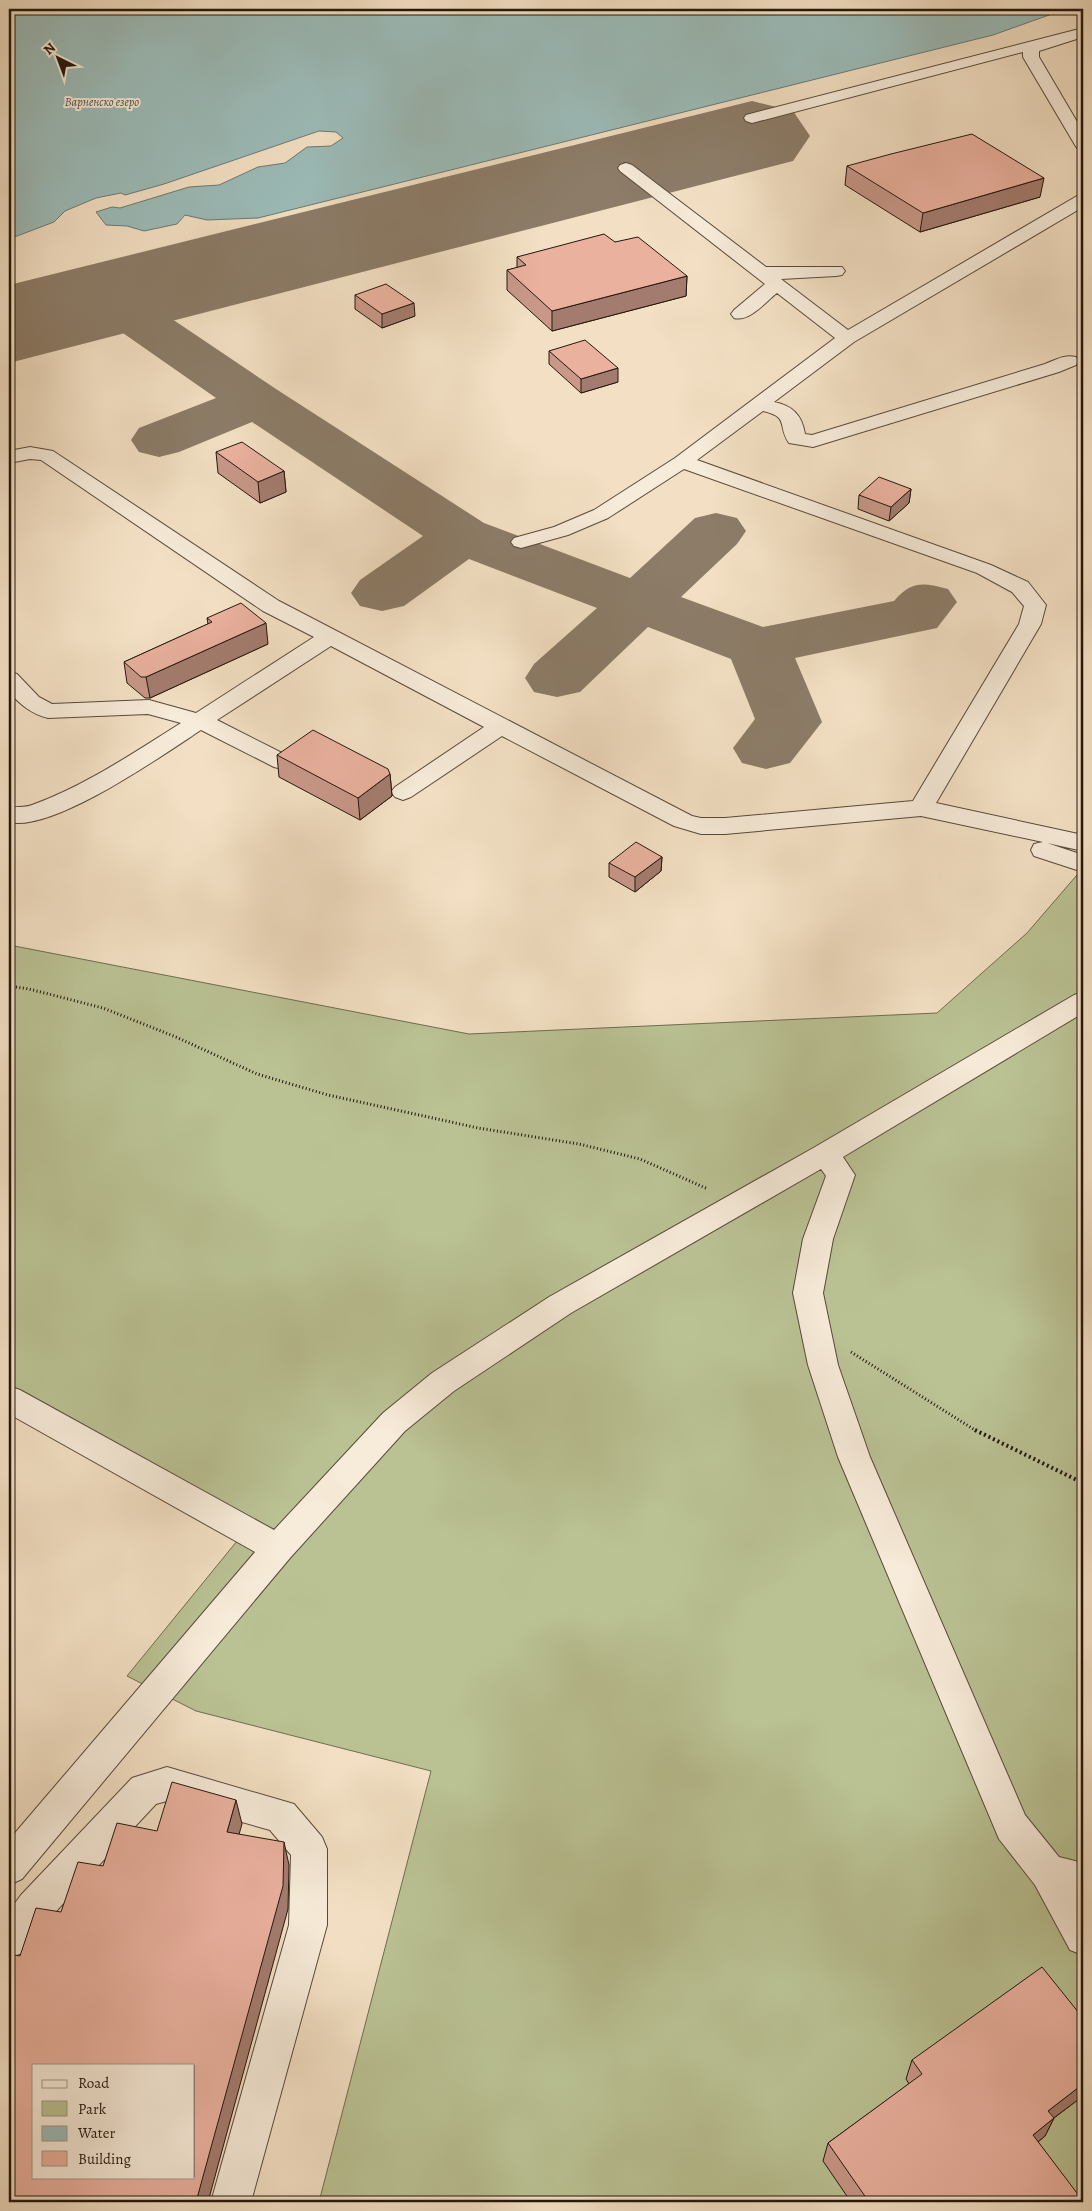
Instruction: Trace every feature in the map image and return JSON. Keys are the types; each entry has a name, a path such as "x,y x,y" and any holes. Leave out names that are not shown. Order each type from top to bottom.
{"street":[{"path":"752,118 1083,32"},
{"path":"1050,40 1032,50 1031,57 1083,145"},
{"path":"1011,50 1031,57"},
{"path":"626,168 847,338"},
{"path":"521,542 561,531 601,514 682,462 847,338 1083,200"},
{"path":"760,272 789,274 836,271"},
{"path":"740,314 776,284"},
{"path":"759,404 788,414 794,422 796,440 814,441 1052,368 1069,361"},
{"path":"9,457 30,453 46,455 271,606 683,821 701,826 725,826 921,808 1083,844"},
{"path":"682,462 984,569 1020,587 1035,605 1030,624 921,808"},
{"path":"13,815 33,814 70,798 125,769 331,636"},
{"path":"9,679 31,702 48,711 149,707 201,721 282,762"},
{"path":"403,792 501,726"},
{"path":"921,808 1083,864"},
{"path":"9,1867 278,1548 394,1422 443,1382 560,1305 825,1154 1083,1001"},
{"path":"825,1154 841,1174 818,1240 808,1293 823,1365 854,1457 1012,1827 1048,1872 1083,1937"},
{"path":"9,1399 278,1548"},
{"path":"9,1940 34,1908 145,1790 167,1784 281,1816 309,1848 308,1925 231,2202"},
{"path":"1048,1872 1083,1881"}],"path":[{"path":"9,986 29,988 103,1008 257,1074 328,1095 478,1128 579,1144 640,1159 702,1185 732,1207"},
{"path":"816,1329 970,1428 1083,1483"}],"green space":[{"path":"1083,868 1083,2202 319,2202 431,1771 196,1711 127,1676 246,1530 9,1399 9,945 469,1034 937,1013 1027,933"}],"water":[{"name":"Варненско езеро","path":"9,9 1066,9 993,35 258,218 207,220 185,215 177,224 144,231 127,226 106,225 96,212 112,207 120,208 189,187 219,185 258,167 285,163 307,147 331,146 343,138 336,132 319,131 164,184 125,195 121,193 96,198 65,211 54,222 9,239"}],"building":[{"path":"972,134 1044,178 923,213 847,166 891,154"},
{"path":"604,234 615,242 638,237 687,276 552,311 507,270 526,265 517,257"},
{"path":"386,284 414,303 382,314 355,295"},
{"path":"585,340 618,368 581,379 549,351"},
{"path":"242,442 284,471 258,482 216,452"},
{"path":"879,477 911,489 891,507 859,495"},
{"path":"241,603 266,623 146,677 141,677 124,662 212,622 207,618"},
{"path":"313,730 388,769 390,774 358,798 277,755"},
{"path":"636,842 662,857 635,877 609,863"},
{"path":"172,1782 236,1800 227,1832 284,1842 283,1886 196,2202 9,2202 9,1954 20,1956 36,1908 61,1912 78,1862 103,1866 117,1823 157,1831"},
{"path":"1042,1967 1083,2018 1083,2084 1048,2111 1054,2118 1033,2135 1083,2202 869,2202 828,2143 922,2074 912,2060"}],"taxiway":[{"path":"108,299 257,401"},
{"path":"159,440 257,401"},
{"path":"257,401 463,536"},
{"path":"639,602 716,531"},
{"path":"382,593 463,536"},
{"path":"463,536 639,602"},
{"path":"557,678 639,602"},
{"path":"639,602 758,647"},
{"path":"758,647 915,615 926,602"},
{"path":"758,647 789,722 766,748"}],"runway":[{"path":"9,324 752,136"}]}
